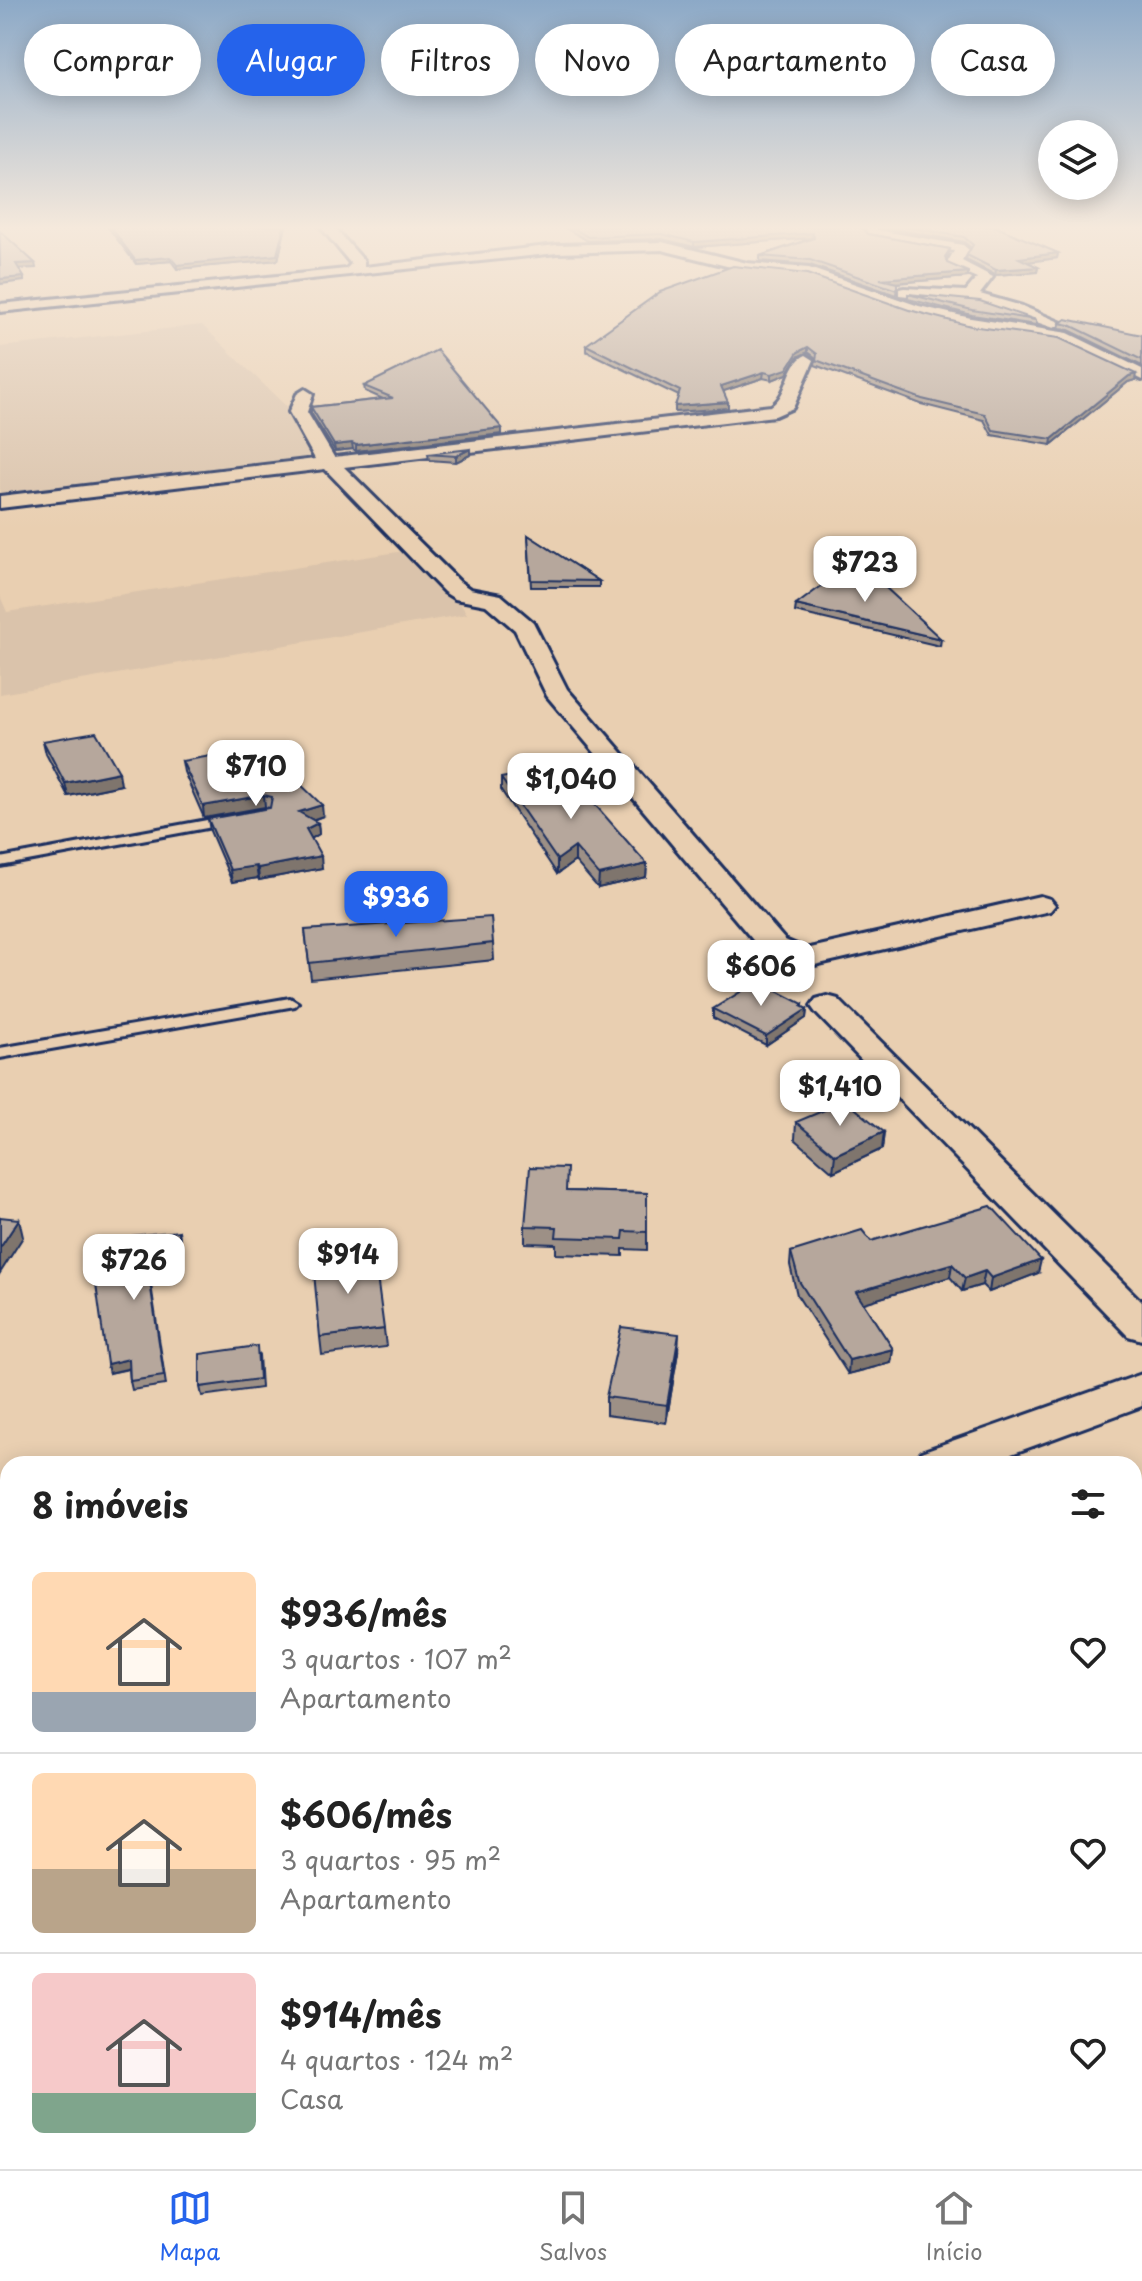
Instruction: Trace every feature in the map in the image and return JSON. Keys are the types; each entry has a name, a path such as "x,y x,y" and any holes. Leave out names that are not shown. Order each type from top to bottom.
{"street":[{"path":"1001,327 1063,336 1142,375"},
{"path":"1063,327 1068,331 1063,336"},
{"path":"0,502 775,411 787,404 806,360"},
{"path":"305,394 298,412 322,456 452,587 463,594 493,600 525,627 556,691 774,946 789,955 806,958 1040,905"},
{"path":"827,1006 1142,1326"},
{"path":"958,1456 1142,1390"}],"lane":[{"path":"0,862 250,817"},
{"path":"0,1053 290,1003"}],"shaded area":[{"path":"204,327 293,413 318,457 308,465 0,504 0,347"},
{"path":"411,550 450,588 467,614 0,694 0,596 7,612"}],"building":[{"path":"611,327 980,327 1059,338 1136,374 1129,376 1052,439 993,430 985,414 922,399 816,360 817,354 808,347 798,352 787,369 772,374 764,372 721,386 728,402 675,406 680,391 586,345"},
{"path":"1075,327 1105,327 1142,335 1142,360"},
{"path":"437,350 502,428 334,445 311,407 393,398 364,386"},
{"path":"470,449 456,456 428,454"},
{"path":"528,535 599,581 531,580"},
{"path":"871,574 941,639 796,605 832,578"},
{"path":"96,732 119,772 65,783 43,741"},
{"path":"262,747 322,805 299,812 318,823 306,829 321,856 230,870 208,819 270,808 272,797 264,795 203,806 182,761"},
{"path":"555,768 562,778 571,777 647,864 599,875 575,847 557,860 501,778"},
{"path":"491,917 493,943 309,963 305,930"},
{"path":"758,981 807,1009 766,1036 713,1009"},
{"path":"846,1101 884,1132 835,1155 796,1122"},
{"path":"530,1167 567,1168 566,1191 647,1193 647,1232 624,1231 623,1239 556,1237 557,1227 525,1226"},
{"path":"991,1206 1041,1260 991,1278 985,1271 965,1278 952,1264 856,1292 893,1349 849,1360 799,1281 791,1252 862,1230 871,1241"},
{"path":"0,1217 19,1219 0,1248"},
{"path":"179,1231 179,1266 148,1269 164,1376 130,1381 129,1359 107,1364 92,1255 131,1251 132,1236"},
{"path":"374,1254 384,1329 320,1337 313,1262"},
{"path":"621,1327 679,1334 667,1405 606,1397"},
{"path":"257,1346 259,1379 200,1387 200,1354"}]}
